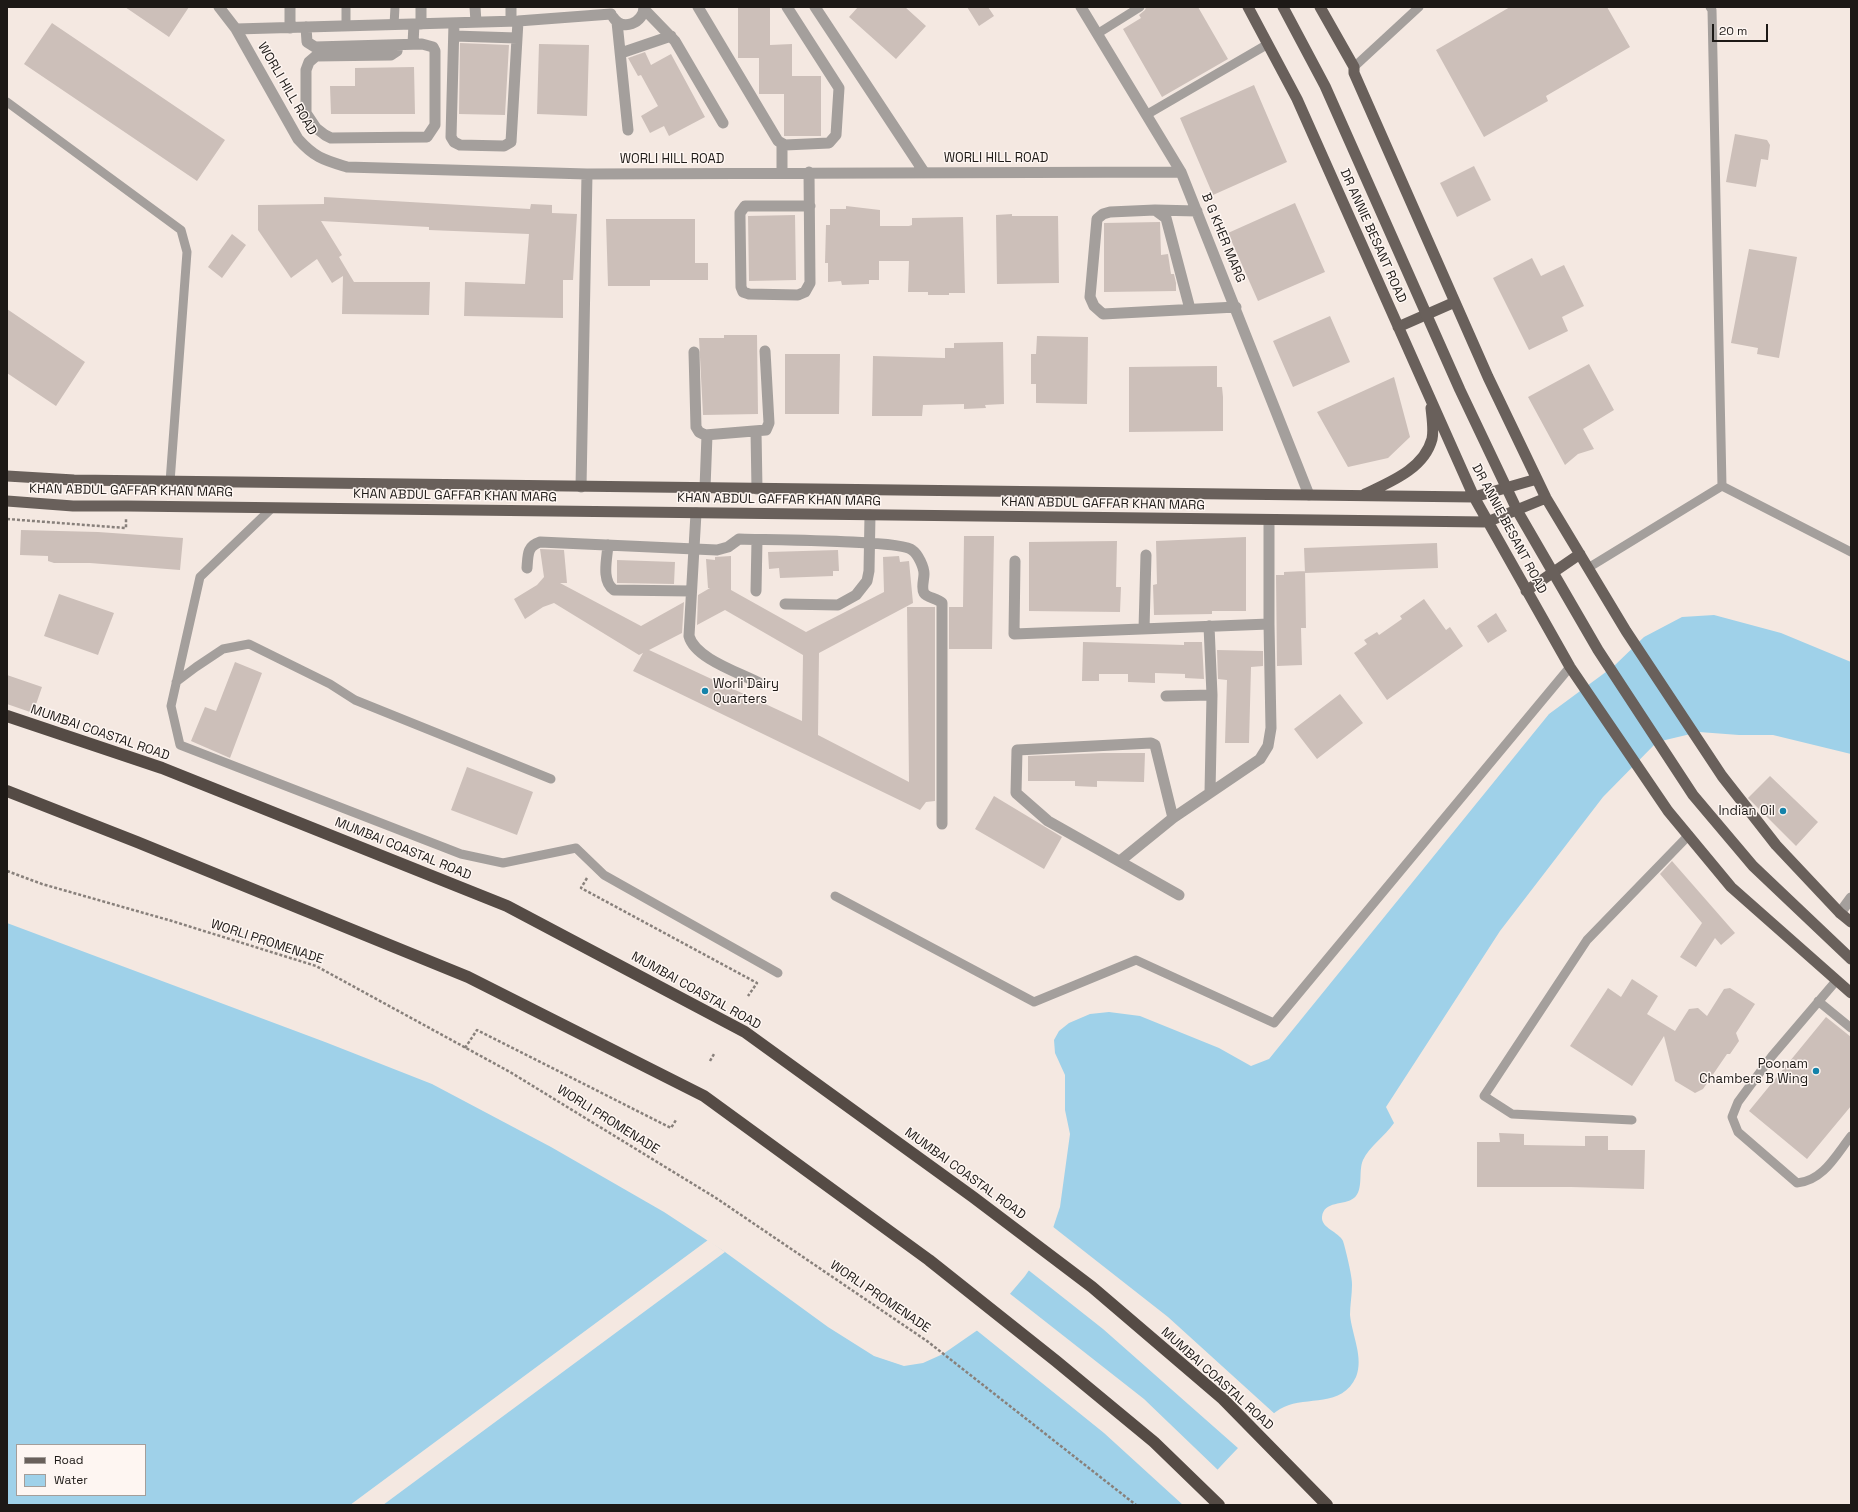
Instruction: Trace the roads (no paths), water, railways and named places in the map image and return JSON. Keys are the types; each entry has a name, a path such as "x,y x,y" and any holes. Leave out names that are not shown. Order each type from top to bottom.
{"highway":[{"name":"MUMBAI COASTAL ROAD","path":"7,716 162,768 507,906 745,1032 973,1197 1092,1287 1222,1399 1300,1476 1326,1505"},
{"path":"7,791 137,842 468,977 704,1096 929,1260 1056,1361 1154,1442 1219,1505"}],"main road":[{"name":"DR ANNIE BESANT ROAD","path":"1248,7 1297,99 1474,497 1570,668 1668,811 1731,887 1851,994"},
{"name":"DR ANNIE BESANT ROAD","path":"1283,7 1325,86 1460,390 1518,512 1598,650 1693,796 1754,866 1851,959"},
{"path":"1320,7 1354,67 1354,73 1455,302 1546,498 1626,631 1722,776 1776,845 1840,913 1851,922"},
{"path":"1398,327 1455,302"},
{"path":"1362,496 1401,476 1424,458 1432,438 1431,402"},
{"name":"KHAN ABDUL GAFFAR KHAN MARG","path":"7,476 74,480 170,482 1474,497 1537,479"},
{"name":"KHAN ABDUL GAFFAR KHAN MARG","path":"7,501 73,506 1487,522 1546,498"},
{"path":"1526,591 1580,554"}],"street":[{"name":"WORLI HILL ROAD","path":"219,7 236,29 298,139 311,153 326,161 348,167 587,174 809,172 1181,172"},
{"path":"290,7 290,28"},
{"path":"413,44 421,7"},
{"path":"475,7 476,22"},
{"path":"454,23 451,137 454,142 460,145 504,146 511,142 517,38 515,21 511,7"},
{"path":"698,7 778,141 782,144 829,143 836,135 839,94 836,82 787,7"},
{"path":"815,7 924,172"},
{"name":"B G KHER MARG","path":"1081,7 1181,172 1236,307 1308,495"},
{"path":"236,29 515,21 581,12 613,14 628,25 636,22 642,17 644,8"},
{"path":"644,8 675,41 722,123"},
{"path":"613,14 621,54 628,130"},
{"path":"306,27 307,42 316,47 413,44 432,47 435,51 435,125 427,137 331,138 316,128 306,113 306,70 312,59 316,56 391,55 397,51 398,45"},
{"path":"454,36 517,38"},
{"path":"621,54 671,36"},
{"path":"782,144 782,173"},
{"path":"809,172 810,206 810,283 805,292 798,295 749,294 743,292 741,287 740,218 742,209 745,206 810,206"},
{"path":"581,487 587,174"},
{"path":"1155,210 1166,218 1190,309"},
{"path":"1197,212 1155,210 1110,212 1097,218 1090,297 1094,306 1103,314 1236,307"},
{"path":"694,352 696,427 701,434 707,435 766,430 769,423 765,351"},
{"path":"756,431 757,489"},
{"path":"705,488 707,435"},
{"path":"696,513 689,636 691,644 701,654 762,684"},
{"path":"785,604 838,605 856,595 867,581 869,571 870,515"},
{"path":"1120,861 1173,818 1260,759 1268,746 1271,728 1269,520"},
{"path":"527,568 529,549 534,544 540,542 717,550 728,547 739,540 757,540 869,544 911,548 916,553 924,572 923,591 925,594 939,600 942,603 942,824"},
{"path":"756,592 757,540"},
{"path":"608,545 606,578 609,586 614,590 691,591"},
{"path":"1144,629 1146,555"},
{"path":"1015,561 1014,634 1269,624"},
{"path":"1209,626 1212,695 1210,792"},
{"path":"1166,696 1212,695"},
{"path":"1173,818 1155,745 1151,743 1017,750 1016,793 1048,821 1179,895"},
{"path":"1840,913 1851,898"}],"lane":[{"path":"346,7 346,26"},
{"path":"394,7 394,25"},
{"path":"1097,34 1140,7"},
{"path":"1354,67 1419,7"},
{"path":"1710,7 1712,18 1722,486"},
{"path":"1146,115 1268,44"},
{"path":"7,102 182,230 187,252 170,482"},
{"path":"1722,486 1851,552"},
{"path":"1588,568 1722,486"},
{"path":"272,508 200,577 171,706 180,745 461,854 503,863 576,848 604,875 778,973"},
{"path":"176,682 223,649 249,644 330,684 355,700 551,779"},
{"path":"835,896 1034,1002 1136,960 1274,1024 1570,668"},
{"path":"1632,1120 1512,1114 1484,1096 1587,940 1689,835"},
{"path":"1836,981 1772,1056 1738,1102 1732,1117 1738,1132 1797,1183 1808,1182 1822,1174 1851,1136"},
{"path":"1818,1001 1851,1028"}],"water":[{"path":"1714,615 1781,633 1851,662 1851,754 1773,735 1739,735 1699,732 1657,742 1603,797 1500,931 1386,1107 1394,1123 1363,1160 1360,1185 1357,1195 1350,1200 1326,1208 1324,1212 1322,1221 1343,1241 1350,1270 1352,1285 1350,1315 1359,1362 1356,1377 1350,1387 1333,1397 1323,1400 1293,1404 1276,1412 1238,1448 1186,1505 7,1505 7,923 325,1042 432,1084 551,1147 664,1212 725,1252 828,1327 874,1356 904,1366 923,1363 943,1354 982,1327 1025,1276 1040,1254 1053,1228 1060,1207 1070,1134 1065,1110 1065,1075 1055,1053 1054,1040 1059,1031 1069,1023 1090,1014 1109,1012 1140,1016 1219,1048 1251,1066 1269,1059 1549,714 1614,666 1644,637 1682,617"}],"place":[{"name":"Worli Dairy Quarters","path":"705,691"},
{"name":"Indian Oil","path":"1783,811"},
{"name":"Poonam Chambers B Wing","path":"1816,1071"}]}
